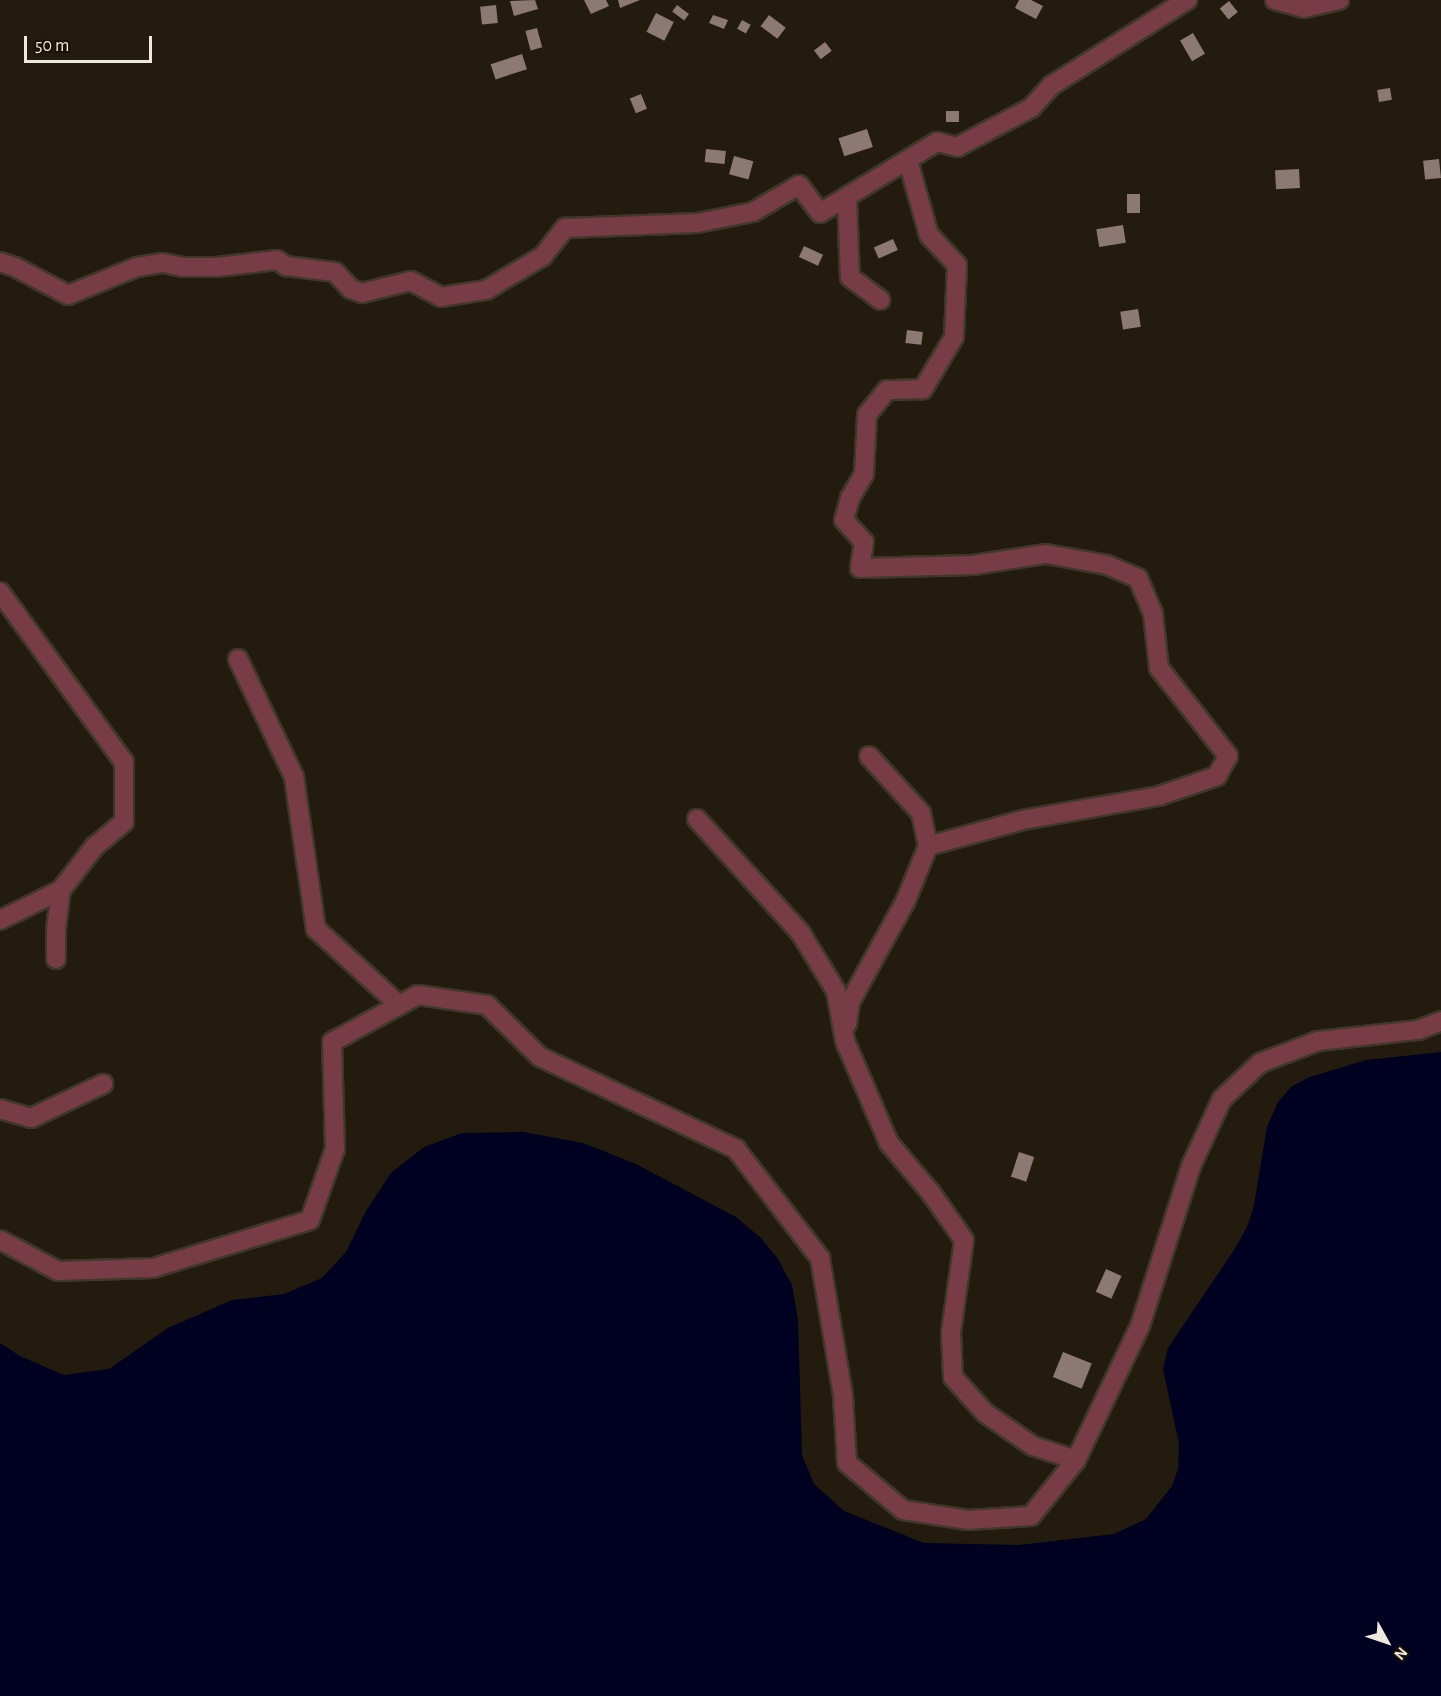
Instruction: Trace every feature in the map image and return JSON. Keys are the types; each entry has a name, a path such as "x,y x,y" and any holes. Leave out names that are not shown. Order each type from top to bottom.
{"street":[{"path":"0,262 15,267 68,295 137,267 164,263 183,267 217,267 277,260 286,266 335,272 351,289 362,293 411,281 441,297 486,290 543,256 565,228 697,223 753,212 799,185 820,213 937,142 957,147 1031,108 1052,85 1187,0"},
{"path":"1275,0 1304,8 1339,0"},
{"path":"908,161 929,235 957,266 954,337 923,389 887,390 867,415 864,474 850,498 844,520 864,542 860,568 973,565 1046,554 1107,565 1138,578 1153,614 1159,668 1228,756 1217,776 1159,796 1023,820 928,846"},
{"path":"847,197 850,277 880,300"},
{"path":"0,592 124,762 124,822 95,846 61,890 0,920"},
{"path":"238,659 294,777 315,929 399,1005"},
{"path":"845,1041 850,1002 906,900 928,846 921,813 869,756"},
{"path":"697,819 800,932 836,991 845,1041 889,1143 931,1193 964,1240 951,1332 953,1377 985,1413 1033,1446 1076,1460"},
{"path":"56,959 56,930 61,890"},
{"path":"0,1240 58,1271 153,1268 310,1220 334,1149 332,1042 418,994 487,1005 540,1057 736,1149 820,1258 843,1396 847,1463 903,1510 968,1520 1031,1516 1076,1460 1140,1326 1191,1166 1222,1099 1260,1063 1318,1041 1418,1030 1441,1021"},
{"path":"0,1109 31,1118 103,1084"}],"water":[{"path":"1441,1052 1441,1696 0,1696 0,1343 20,1356 64,1375 109,1369 168,1328 232,1300 284,1294 322,1278 346,1252 366,1211 391,1173 424,1147 462,1133 523,1132 583,1143 636,1164 736,1217 761,1238 778,1259 792,1285 798,1319 802,1455 814,1484 844,1511 924,1543 1019,1545 1114,1534 1146,1519 1172,1486 1178,1469 1179,1444 1163,1369 1168,1348 1234,1250 1248,1225 1254,1205 1267,1127 1278,1102 1292,1086 1310,1077 1366,1060"}],"building":[{"path":"535,0 538,9 514,16 510,1"},
{"path":"584,0 606,0 609,6 591,14"},
{"path":"618,0 640,0 620,8"},
{"path":"1019,0 1031,0 1043,6 1036,19 1015,8"},
{"path":"1229,1 1238,12 1228,19 1220,9"},
{"path":"496,5 498,23 482,25 480,7"},
{"path":"677,5 689,14 684,20 672,11"},
{"path":"656,13 674,22 664,41 646,32"},
{"path":"713,15 728,20 724,29 709,23"},
{"path":"769,15 786,28 777,39 761,26"},
{"path":"742,20 751,25 746,34 737,29"},
{"path":"537,28 542,47 531,50 525,31"},
{"path":"1193,33 1205,54 1192,61 1180,40"},
{"path":"825,42 832,51 821,59 814,51"},
{"path":"522,54 527,69 496,79 491,64"},
{"path":"1390,88 1392,100 1379,102 1377,90"},
{"path":"641,94 647,109 636,113 630,98"},
{"path":"946,111 959,111 959,122 946,122"},
{"path":"867,129 873,147 844,156 838,138"},
{"path":"706,149 726,151 725,164 705,162"},
{"path":"734,156 753,161 748,180 729,174"},
{"path":"1439,159 1441,178 1425,180 1423,161"},
{"path":"1299,169 1300,188 1276,189 1275,170"},
{"path":"1127,194 1140,194 1140,213 1127,213"},
{"path":"1123,225 1126,243 1099,247 1096,229"},
{"path":"893,239 898,250 879,259 874,248"},
{"path":"804,246 823,255 818,266 799,257"},
{"path":"1138,309 1141,327 1123,330 1120,312"},
{"path":"907,330 923,332 921,345 905,343"},
{"path":"1019,1152 1034,1157 1026,1182 1011,1177"},
{"path":"1106,1269 1122,1276 1111,1299 1096,1292"},
{"path":"1063,1352 1092,1364 1082,1389 1053,1377"}]}
